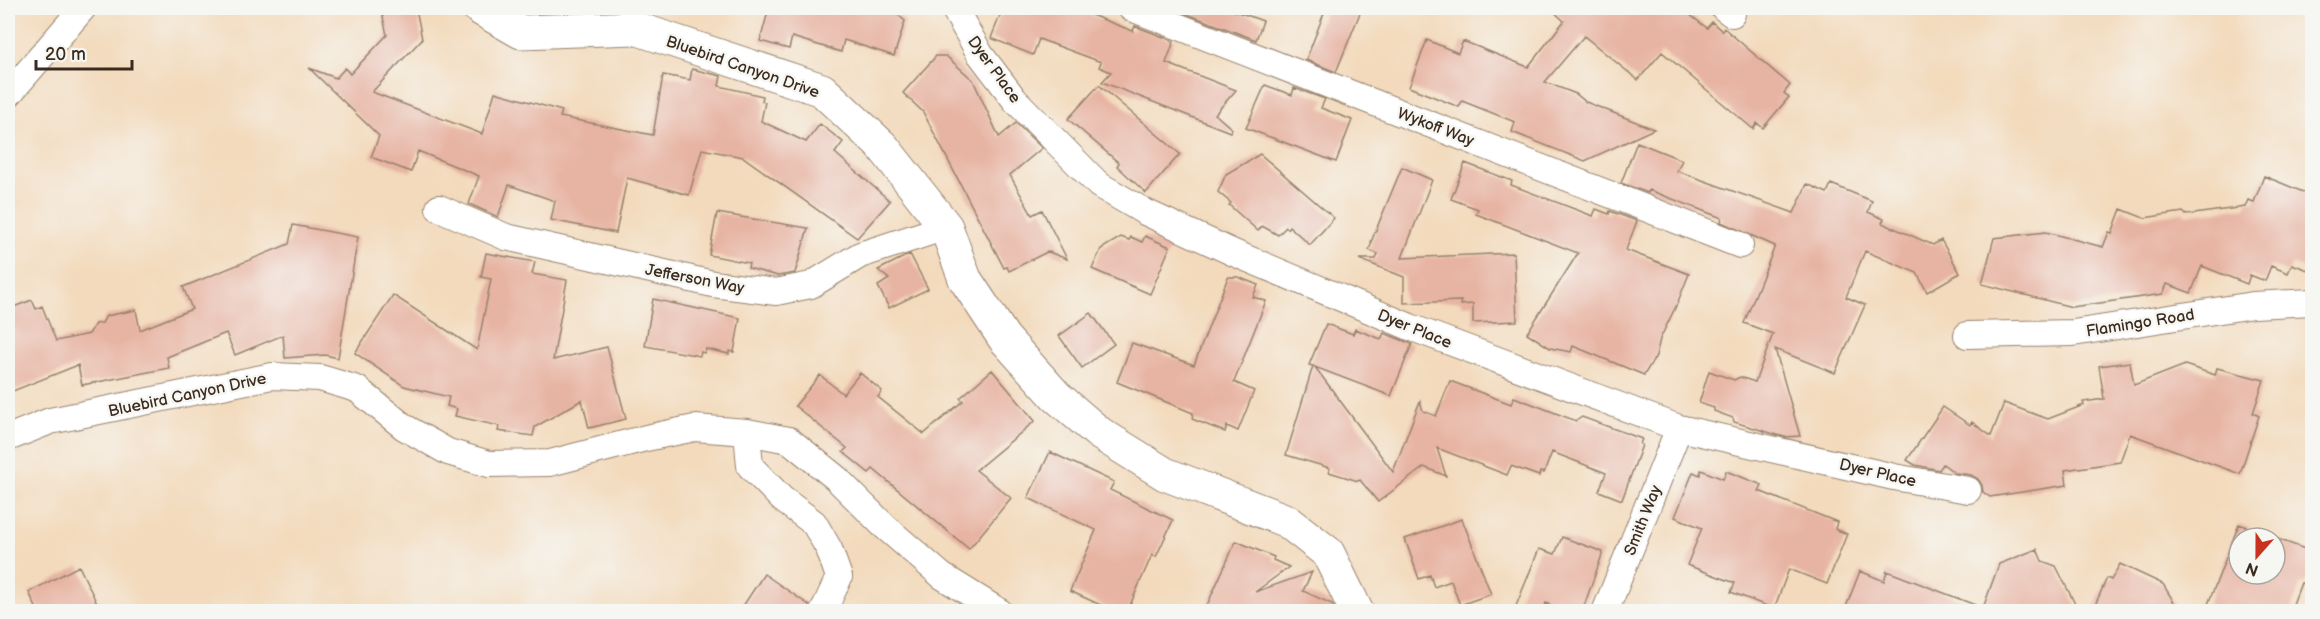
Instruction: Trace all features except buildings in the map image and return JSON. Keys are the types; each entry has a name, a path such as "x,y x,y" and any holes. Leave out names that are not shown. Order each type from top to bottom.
{"street":[{"path":"8,95 83,8"},
{"name":"Bluebird Canyon Drive","path":"479,8 521,32 635,28 822,90 883,147 946,226 965,279 1004,338 1056,396 1099,433 1165,474 1287,520 1328,553 1357,612"},
{"name":"Dyer Place","path":"954,8 980,54 1015,100 1099,185 1145,212 1234,253 1410,327 1679,428 1894,477 1968,490"},
{"name":"Wykoff Way","path":"1131,8 1740,245"},
{"name":"Jefferson Way","path":"439,208 506,237 713,284 776,292 812,285 860,255 946,226"},
{"name":"Flamingo Road","path":"1966,335 2073,333 2253,304 2313,302"},
{"name":"Bluebird Canyon Drive","path":"8,438 50,421 272,376 320,378 357,389 404,427 439,447 448,452 489,464 550,463 695,428 747,432 789,440 836,478 883,525 942,576 1000,612"},
{"name":"Smith Way","path":"1605,612 1679,428"},
{"path":"747,432 750,466 783,499 814,523 829,549 839,577 823,612"}]}
